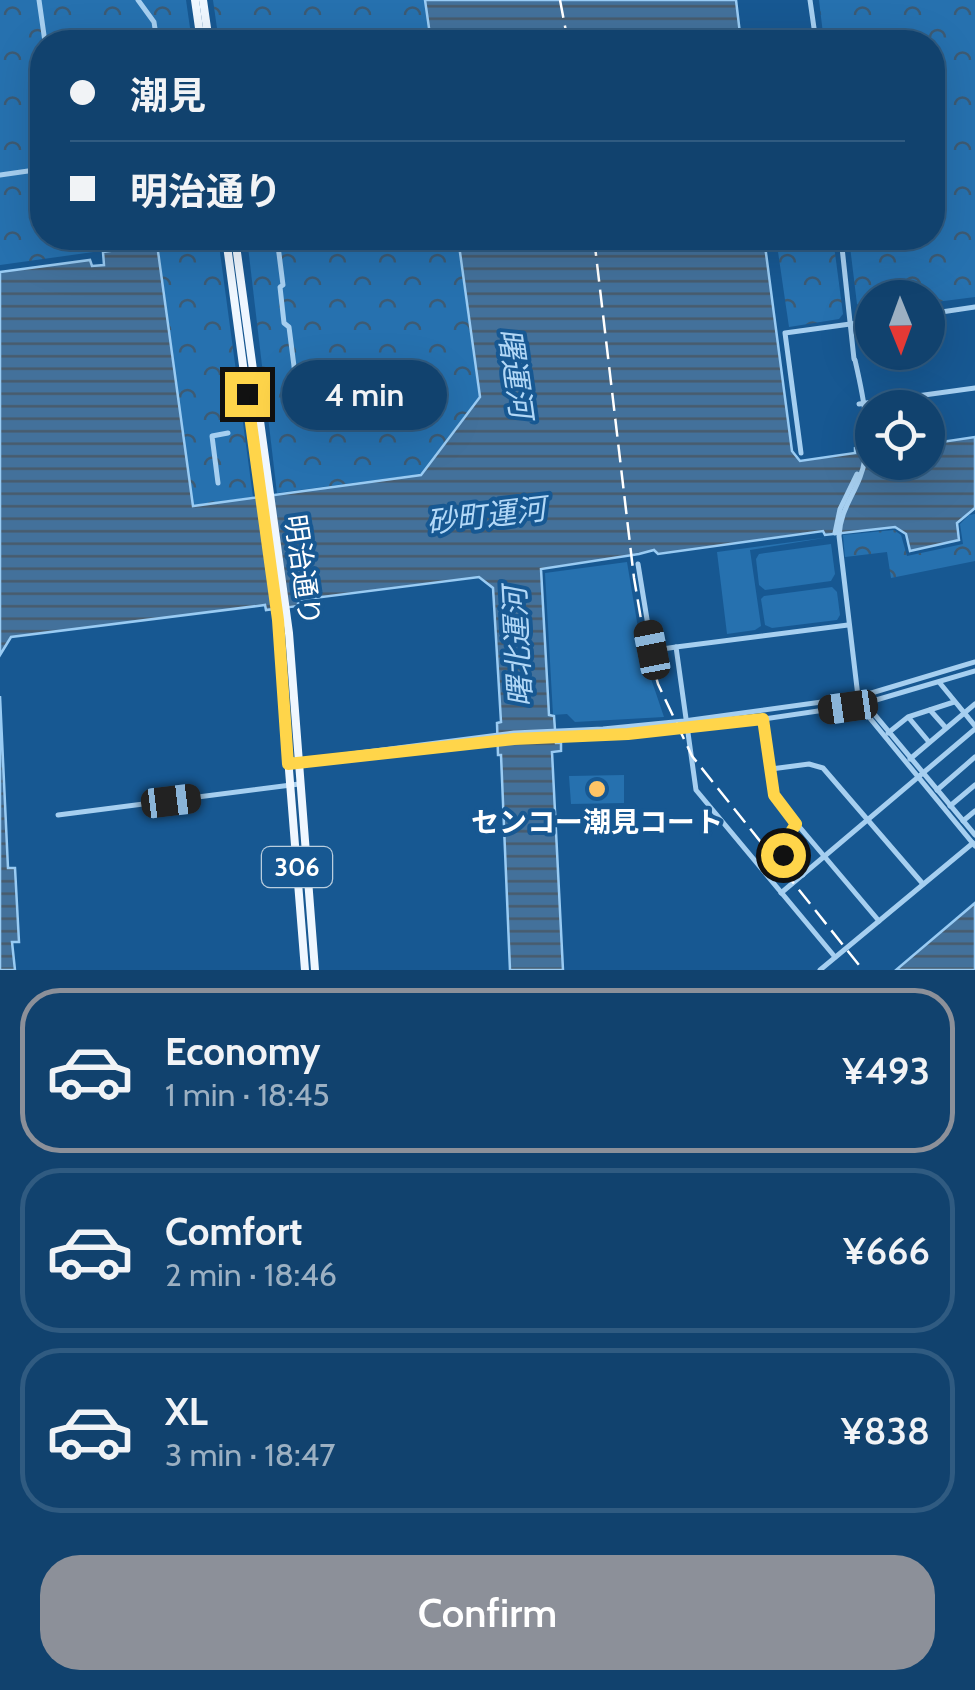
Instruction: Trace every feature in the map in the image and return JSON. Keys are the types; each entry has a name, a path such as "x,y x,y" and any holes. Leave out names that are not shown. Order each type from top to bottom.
{"main road":[{"path":"195,0 203,30"},
{"path":"203,0 205,30"},
{"name":"明治通り","path":"228,250 294,764"},
{"name":"明治通り","path":"237,250 289,633 305,970"},
{"name":"明治通り","path":"295,785 315,970"}],"street":[{"path":"40,0 44,30"},
{"path":"138,0 155,30"},
{"path":"810,0 814,30"},
{"path":"0,175 30,171"},
{"path":"278,250 284,323 296,374"},
{"path":"842,250 859,390"},
{"path":"945,311 975,307"},
{"path":"801,453 785,334 855,323"},
{"path":"945,392 975,388"},
{"path":"218,483 212,436 228,433"},
{"path":"855,480 838,515 837,536 861,702 974,841"},
{"path":"638,564 652,650"},
{"path":"642,652 848,625"},
{"path":"676,647 696,790 835,958"},
{"path":"684,724 861,702 975,662"},
{"path":"294,764 490,739 763,719 861,702 975,671"},
{"path":"781,893 975,727 939,682"},
{"path":"861,702 920,775 964,821 974,841"},
{"path":"888,733 908,716 954,702"},
{"path":"910,759 975,704"},
{"path":"930,710 946,728"},
{"path":"908,716 930,742"},
{"path":"763,719 774,795 880,921"},
{"path":"936,790 975,758"},
{"path":"770,769 809,764 823,768 923,884"},
{"path":"58,815 295,785"},
{"path":"950,806 975,786"},
{"path":"964,821 975,812"},
{"path":"796,824 782,852 803,875"},
{"path":"820,970 974,841"}],"green space":[{"path":"0,0 186,0 190,30 30,30 30,250 108,250 0,265"},
{"path":"213,0 425,0 429,30 217,30"},
{"path":"819,0 975,0 975,297 945,301 945,280 855,280 855,287 850,250 945,250 945,30 823,30"},
{"path":"159,250 220,250 253,497 193,505"},
{"path":"248,250 459,250 479,397 420,474 277,493"},
{"path":"778,250 835,250 843,314 839,319 789,327"},
{"path":"975,514 975,561 891,578 887,552 845,557 843,535 894,530 901,535 907,556 963,544 960,524"},
{"path":"830,537 750,550 761,626 727,634 717,552"},
{"path":"831,544 835,574 831,581 765,590 759,585 759,554"},
{"path":"627,562 642,652 664,717 575,722 567,714 553,715 545,573"},
{"path":"832,587 837,592 837,620 772,628 765,625 761,599 764,596"},
{"name":"センコー潮見コート","path":"624,775 624,803 571,804 569,776"}],"water":[{"path":"425,0 736,0 740,30 429,30"},
{"path":"158,250 193,506 421,475 480,397 460,250 766,250 792,451 800,461 855,453 855,480 945,480 945,441 975,437 975,508 957,523 959,540 910,551 906,534 895,527 825,535 823,531 658,554 654,550 541,569 549,715 554,716 556,743 561,743 561,751 552,752 563,970 510,970 493,588 479,577 298,600 298,606 266,610 265,605 11,637 0,655 0,272 90,260 92,266 104,265 103,252"},
{"path":"0,696 8,868 15,868 19,942 12,942 15,970 0,970"},
{"path":"975,903 975,970 896,970"}],"railway":[{"path":"560,0 566,30"},
{"path":"595,250 634,578 658,684 692,756 863,970"}],"place":[{"name":"センコー潮見コート","path":"597,789"}],"route":[{"path":"247,394 278,620 288,764 298,766 514,739 628,734 763,719 774,795 796,824 784,843 783,855"}],"water label":[{"name":"曙運河","path":"515,373"},
{"name":"砂町運河","path":"486,516"},
{"name":"曙北運河","path":"518,647"}]}
